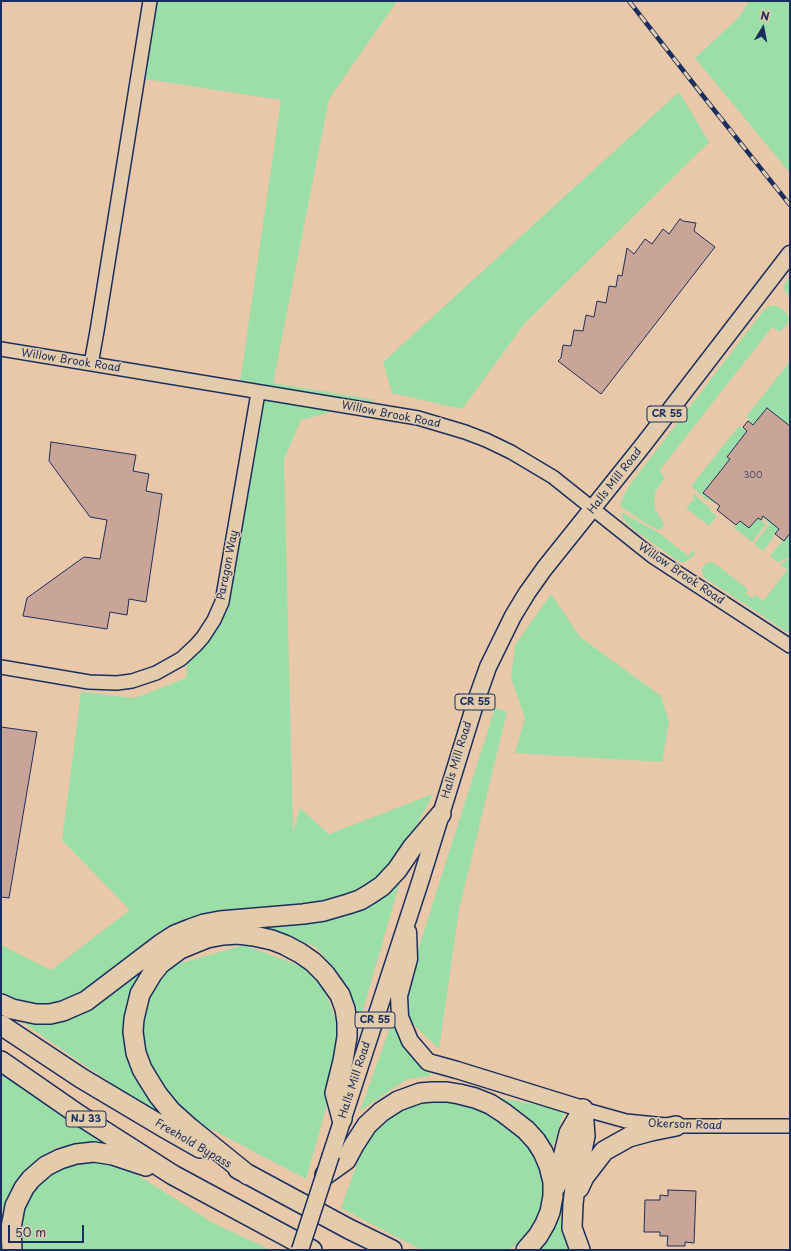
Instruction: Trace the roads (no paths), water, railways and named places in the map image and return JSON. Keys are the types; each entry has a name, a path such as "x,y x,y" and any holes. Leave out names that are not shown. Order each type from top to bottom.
{"highway":[{"path":"1,1004 12,1009 36,1014 50,1014 63,1011 86,1001 161,944 175,935 190,929 220,922 324,911 360,900 382,886 397,870 412,848 441,814"},
{"path":"248,1175 190,1128 171,1110 158,1095 148,1079 142,1069 136,1053 133,1032 134,1019 140,994 160,964 180,949 207,938 223,935 238,934 263,937 286,945 300,953 313,962 325,974 340,995 345,1009 347,1022 347,1037 343,1061 335,1093 342,1119"},
{"name":"Freehold Bypass","path":"1,1025 88,1082 165,1128 248,1175 349,1229 392,1250"},
{"name":"NJ 33","path":"1,1062 79,1115 173,1175 312,1250"},
{"path":"325,1175 339,1157 354,1145 367,1125 381,1112 398,1101 420,1093 447,1092 459,1094 490,1104 521,1126 536,1141 550,1166 552,1175 553,1196 550,1212"},
{"path":"580,1250 572,1228 576,1179 585,1136 583,1109"},
{"path":"526,1250 538,1236 550,1212 569,1133 583,1109"},
{"path":"573,1204 584,1177 604,1151 629,1137 676,1126"},
{"path":"12,1250 12,1217 19,1197 24,1188 39,1172 46,1166 60,1159 76,1154 94,1152 113,1155 173,1175"},
{"path":"349,1229 405,1250"}],"main road":[{"name":"Halls Mill Road","path":"339,1157 342,1119 408,920 478,694 488,667 506,630 516,610 532,587 790,254"},
{"path":"408,920 409,959 400,986 400,1017 410,1041 428,1062 583,1109"},
{"path":"300,1250 325,1175"}],"street":[{"path":"91,364 99,323 150,1"},
{"name":"Willow Brook Road","path":"1,349 418,418 465,432 488,441 531,463 553,478 652,556 790,646"},
{"name":"Paragon Way","path":"1,668 89,682 117,683 132,681 156,673 181,659 196,645 214,620 222,602 258,392"},
{"name":"Okerson Road","path":"583,1109 626,1121 676,1126 790,1126"}],"railway":[{"path":"629,1 790,205"}]}
